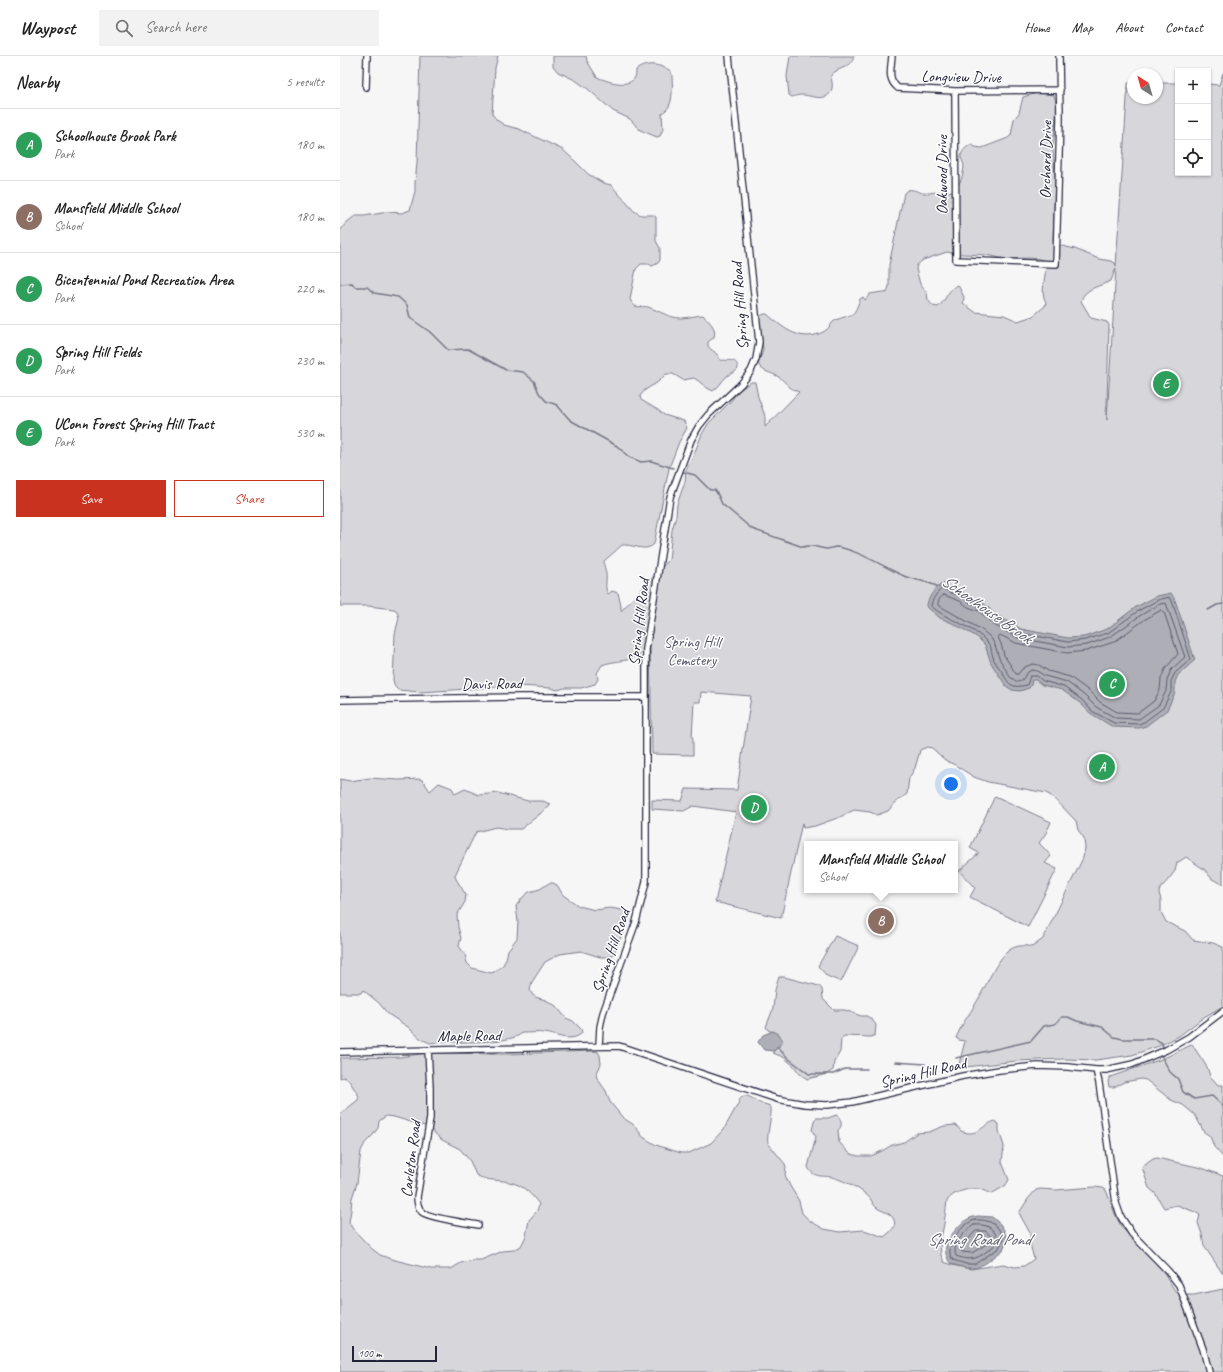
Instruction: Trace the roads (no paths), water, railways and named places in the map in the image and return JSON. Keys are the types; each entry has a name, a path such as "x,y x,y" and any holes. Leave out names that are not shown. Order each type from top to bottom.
{"street":[{"path":"366,56 366,87"},
{"name":"Spring Hill Road","path":"728,56 759,342 756,359 751,371 741,384 708,415 699,426 691,440 670,497 646,649 646,882 636,922 604,1013 600,1027 599,1046 618,1046 777,1099 805,1104 827,1105 852,1102 963,1076 1007,1069 1037,1066 1106,1070 1133,1064 1166,1050 1189,1037 1223,1012"},
{"name":"Longview Drive","path":"892,56 891,80 898,88 955,91 1060,90"},
{"name":"Orchard Drive","path":"956,260 1056,264 1060,90 1059,56"},
{"name":"Oakwood Drive","path":"955,91 956,260"},
{"name":"Davis Road","path":"340,700 645,696"},
{"name":"Maple Road","path":"340,1052 599,1046"},
{"name":"Carleton Road","path":"428,1050 430,1118 417,1197 418,1206 424,1214 478,1225"},
{"path":"1096,1070 1116,1203 1121,1217 1132,1234 1168,1271 1179,1285 1203,1349 1209,1372"}],"water":[{"path":"944,583 951,589 964,593 972,599 983,603 993,613 1021,629 1068,638 1084,637 1107,629 1136,607 1157,596 1171,593 1175,600 1195,660 1178,675 1175,682 1175,693 1167,710 1146,726 1139,728 1113,727 1090,713 1080,703 1062,690 1042,685 1036,680 1032,680 1029,688 1020,691 1012,690 1006,686 991,663 985,645 977,637 940,618 927,607 929,598 933,592 940,584"},
{"path":"773,1031 779,1034 783,1041 774,1051 764,1050 758,1042 763,1035"},
{"name":"Spring Road Pond","path":"978,1216 992,1217 1000,1224 1007,1239 1003,1250 986,1263 976,1268 966,1268 951,1264 947,1258 946,1252 948,1240 964,1221"}],"waterway":[{"name":"Schoolhouse Brook","path":"340,284 352,283 355,287 367,287 374,293 398,297 407,305 410,318 430,332 448,350 468,349 506,370 523,372 534,381 539,393 546,401 557,405 570,420 617,446 629,457 641,462 651,461 673,468"},
{"name":"Schoolhouse Brook","path":"683,472 695,475 710,490 715,490 722,504 752,529 803,547 812,546 827,549 836,547 843,548 904,576 939,587"},
{"name":"Schoolhouse Brook","path":"1208,610 1217,605 1223,604"},
{"path":"956,1058 1031,1041 1044,1026 1055,1024 1062,1017 1068,1017 1077,1021 1102,1027 1114,1037 1123,1039 1155,1039 1162,1043 1163,1047"},
{"path":"777,1047 789,1059 809,1074 833,1074 845,1069 867,1069"},
{"path":"1162,1057 1170,1072 1178,1079 1183,1092 1194,1099 1212,1096 1223,1106"},
{"path":"895,1062 925,1064"}],"place":[{"name":"UConn Forest Spring Hill Tract","path":"1166,384"},
{"name":"Bicentennial Pond Recreation Area","path":"1112,684"},
{"name":"Schoolhouse Brook Park","path":"1102,767"},
{"name":"Spring Hill Fields","path":"754,808"},
{"name":"Mansfield Middle School","path":"881,921"}],"park label":[{"name":"Spring Hill Cemetery","path":"692,651"}]}
